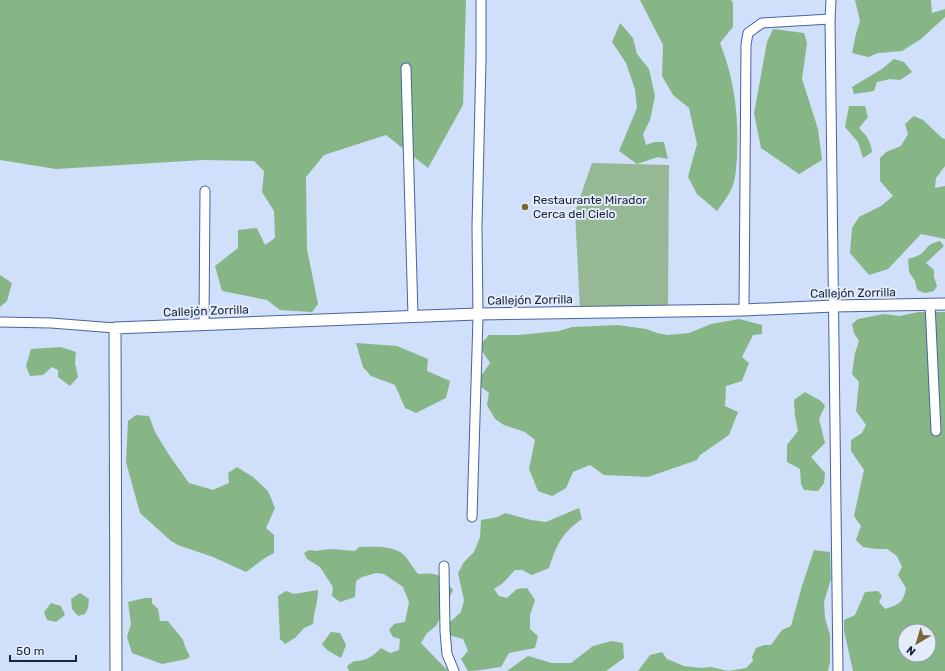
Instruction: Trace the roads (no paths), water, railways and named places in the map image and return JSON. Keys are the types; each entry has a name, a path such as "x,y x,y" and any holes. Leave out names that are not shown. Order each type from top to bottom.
{"street":[{"path":"472,517 477,314 481,0"},
{"path":"832,0 830,19 838,671"},
{"path":"744,310 746,45 748,33 762,23 830,19"},
{"path":"406,68 413,316"},
{"path":"204,324 205,191"},
{"path":"930,304 936,431"},
{"name":"Callejón Zorrilla","path":"115,328 477,314 744,310 834,306 945,304"},
{"path":"0,322 51,323 115,328 116,671"},
{"path":"444,566 445,631 447,654 454,671"}],"place":[{"name":"Restaurante Mirador Cerca del Cielo","path":"525,207"}]}
